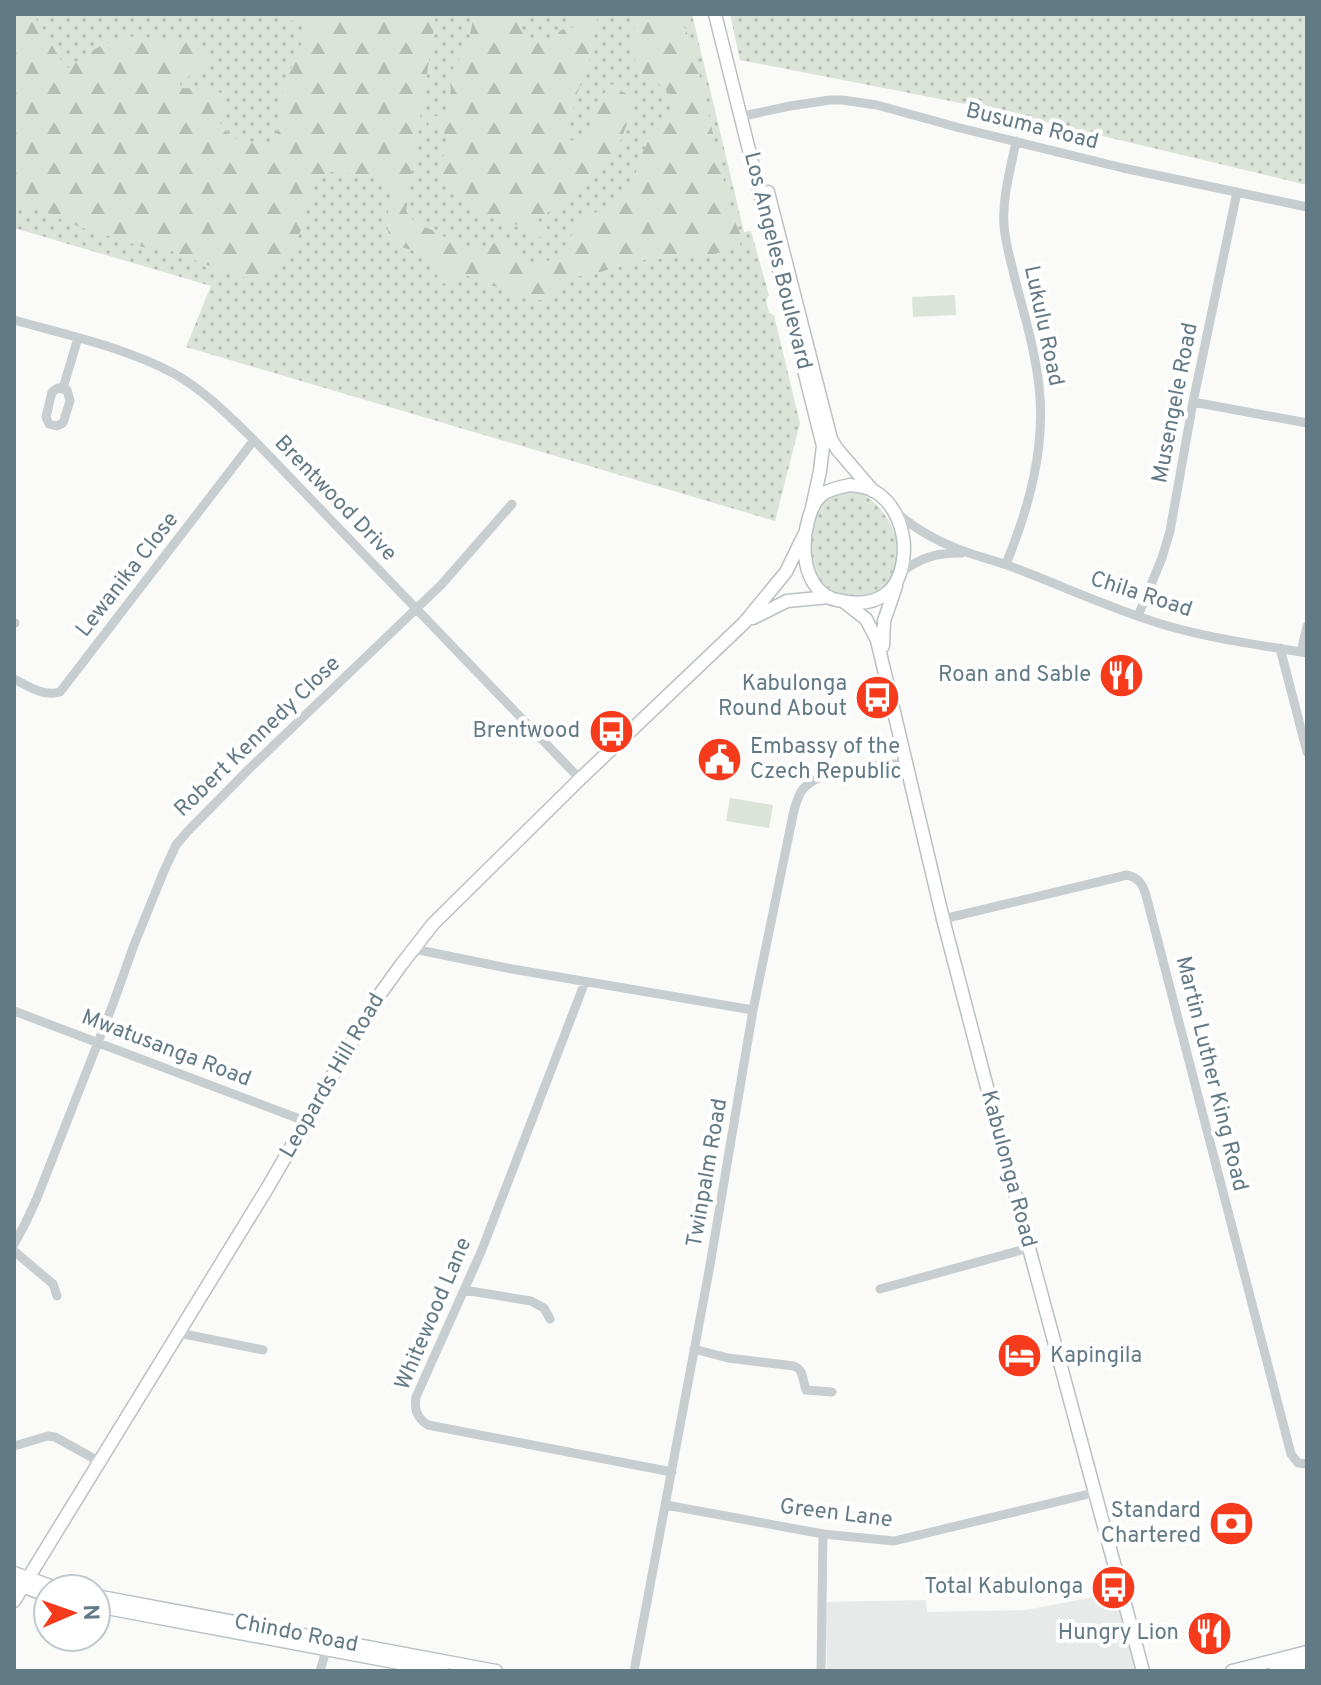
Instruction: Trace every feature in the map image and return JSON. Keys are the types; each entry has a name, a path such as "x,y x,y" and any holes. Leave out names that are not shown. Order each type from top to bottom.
{"main road":[{"name":"Los Angeles Boulevard","path":"715,14 823,446 812,508"},
{"name":"Los Angeles Boulevard","path":"723,14 831,439 873,491"},
{"path":"850,485 873,491 893,510 905,547 899,577 886,594 856,603 829,597 816,585 809,574 804,553 804,535 812,508 826,491 850,485"},
{"name":"Leopards Hill Road","path":"14,1602 18,1578 39,1557 100,1462 268,1187 378,997 433,924 744,623 786,572 804,535"},
{"name":"Kabulonga Road","path":"883,665 883,629 899,577"},
{"name":"Leopards Hill Road","path":"744,623 787,601 829,597"},
{"name":"Kabulonga Road","path":"843,601 870,624 877,640 943,919 1093,1493 1143,1671"},
{"path":"39,1557 41,1573"},
{"name":"Chindo Road","path":"112,1599 442,1671"},
{"name":"Chindo Road","path":"112,1609 496,1671"},
{"path":"1232,1671 1307,1652"},
{"path":"1275,1671 1307,1663"}],"street":[{"name":"Busuma Road","path":"748,115 842,100 877,105 1123,168 1307,207"},
{"name":"Lukulu Road","path":"1006,564 1030,494 1041,430 1037,369 1004,228 1005,200 1016,141"},
{"name":"Musengele Road","path":"1138,616 1170,531 1193,402 1237,192"},
{"name":"Brentwood Drive","path":"14,320 122,351 174,374 205,394 254,440 580,779"},
{"path":"63,388 78,338"},
{"path":"1193,402 1307,423"},
{"name":"Lewanika Close","path":"14,679 43,693 60,692 254,440"},
{"name":"Robert Kennedy Close","path":"14,1244 37,1198 134,945 176,845 248,770 442,584 512,504"},
{"name":"Chila Road","path":"893,510 930,537 1138,616 1172,627 1304,652"},
{"name":"Chila Road","path":"899,577 914,563 932,554 969,553"},
{"path":"1304,652 1307,626"},
{"path":"1280,648 1307,752"},
{"name":"Twinpalm Road","path":"634,1671 753,1010 799,794 816,779 833,773 905,763"},
{"name":"Martin Luther King Road","path":"943,919 1127,875 1140,881 1291,1454 1298,1463 1307,1464"},
{"path":"414,949 753,1010"},
{"name":"Whitewood Lane","path":"585,982 464,1290 416,1397 416,1414 428,1425 441,1428 672,1472"},
{"name":"Mwatusanga Road","path":"14,1011 305,1121"},
{"path":"880,1289 1029,1248"},
{"path":"14,1251 53,1284 57,1296"},
{"path":"464,1290 531,1301 544,1308 550,1319"},
{"path":"179,1333 263,1350"},
{"path":"694,1349 728,1358 794,1366 803,1374 806,1390 832,1392"},
{"path":"14,1446 48,1436 55,1437 100,1462"},
{"name":"Green Lane","path":"666,1505 823,1534 880,1541 905,1539 1093,1493"},
{"path":"821,1671 823,1534"},
{"path":"320,1671 328,1645"}],"shaded area":[{"path":"1115,1593 1137,1671 827,1671 825,1602 926,1600 927,1612 1026,1610"}],"green space":[{"path":"14,14 692,14 744,232 751,231 769,295 766,300 769,313 774,315 800,423 775,521 186,347 211,286 14,228"},
{"path":"14,14 33,14 68,68 102,45 121,38 197,40 207,59 202,69 180,82 181,88 216,90 224,97 220,122 228,134 260,145 272,143 277,137 284,79 299,56 304,31 298,23 262,14 436,14 406,211 419,224 464,246 481,249 504,241 525,259 537,263 557,255 582,222 619,200 627,191 651,134 667,117 673,100 666,90 644,75 636,65 633,51 635,14 678,14 692,43 725,186 741,235 740,248 713,254 645,260 569,278 561,283 552,299 533,301 468,276 456,276 446,284 440,282 422,255 391,245 386,221 394,186 362,175 331,172 319,177 314,183 303,225 292,251 272,275 261,281 230,274 169,250 146,248 80,227 33,204 14,211"},
{"path":"474,14 518,14 523,34 546,42 561,30 577,26 577,14 598,14 590,59 576,96 567,141 590,136 593,107 612,84 633,99 632,111 618,147 602,167 536,221 550,231 547,237 535,237 523,224 504,222 482,213 452,193 439,177 446,140 442,129 429,127 428,121 431,116 443,116 450,107 451,72 468,45"},
{"path":"730,14 1307,14 1307,185 986,108 740,60"},
{"path":"955,295 956,315 913,317 912,297"},
{"path":"840,491 858,492 874,502 887,518 896,537 899,556 894,573 887,585 866,597 854,598 830,589 813,565 810,542 816,512 822,503"},
{"path":"730,798 773,805 769,828 726,821"}],"place":[{"name":"Roan and Sable","path":"1122,675"},
{"name":"Kabulonga Round About","path":"878,697"},
{"name":"Brentwood","path":"611,731"},
{"name":"Embassy of the Czech Republic","path":"719,760"},
{"name":"Kapingila","path":"1019,1356"},
{"name":"Standard Chartered","path":"1232,1524"},
{"name":"Total Kabulonga","path":"1114,1587"},
{"name":"Hungry Lion","path":"1210,1633"}]}
